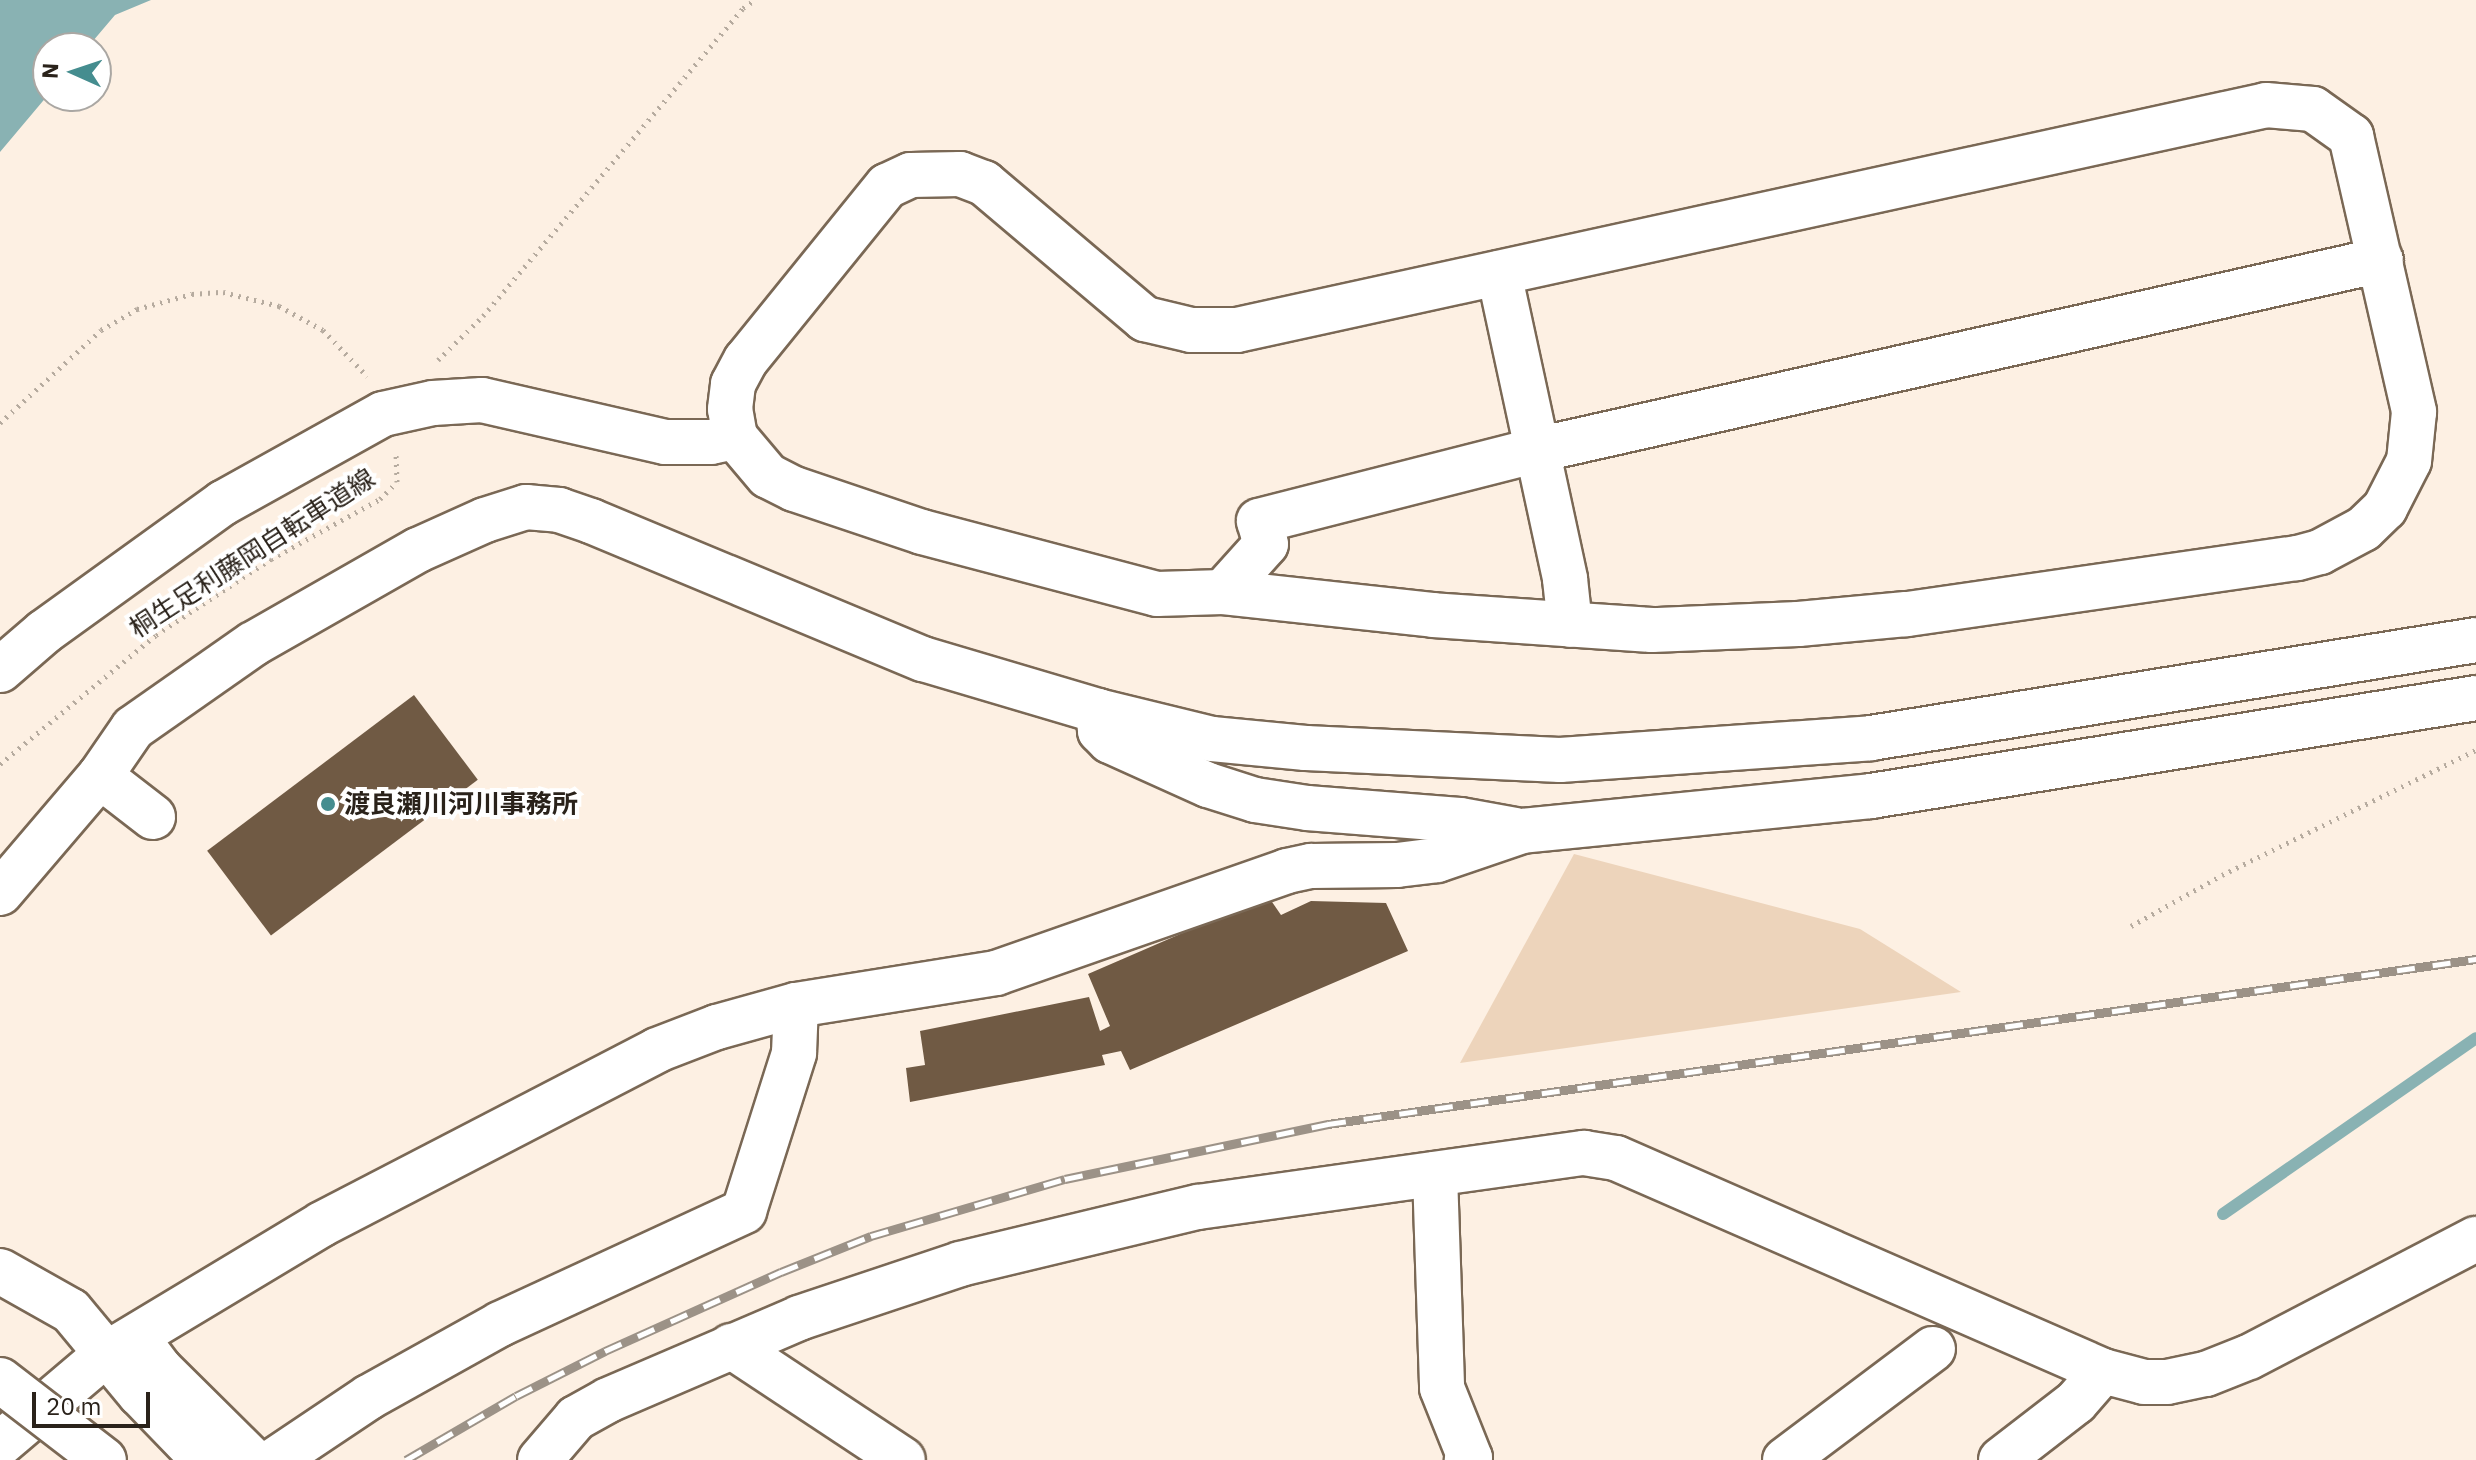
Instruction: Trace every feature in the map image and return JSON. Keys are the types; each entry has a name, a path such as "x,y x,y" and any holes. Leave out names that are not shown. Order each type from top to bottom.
{"main road":[{"path":"2266,105 2313,109 2351,136 2414,412 2409,461 2385,508 2363,529 2320,552 2122,585 1851,620 1652,630 1434,615 1223,592 1157,594 922,532 781,483 768,476 735,437 731,397 733,384 746,360 887,186 911,175 960,174 984,183 1145,319 1167,327 1237,330 1499,273 2266,105"},
{"path":"1223,592 1266,544 1259,521 1537,450 2381,260"},
{"path":"1499,273 1565,579 1570,625"},
{"path":"0,670 44,632 223,503 383,414 433,403 482,400 665,442 711,442 735,437"},
{"path":"0,893 100,776 133,728 253,644 418,550 485,520 526,507 559,510 591,521 923,659 1098,711 1212,739 1306,748 1560,760 1871,738 2476,640"},
{"path":"0,1444 121,1346 322,1224 657,1050 717,1027 796,1005 996,973 1287,871 1311,866 1397,865 1437,860 1522,831 1871,796 2476,698"},
{"path":"1098,711 1100,731 1110,741 1208,785 1255,800 1307,808 1460,820 1522,831"},
{"path":"100,776 153,817"},
{"path":"275,1460 369,1397 500,1324 744,1211 794,1053 796,1005"},
{"path":"540,1460 576,1418 608,1400 731,1346 880,1288 960,1264 1198,1207 1584,1153 1616,1158 2103,1371 2144,1382 2167,1382 2206,1374 2249,1357 2476,1239"},
{"path":"1435,1174 1442,1388 1470,1458 1467,1460"},
{"path":"0,1271 71,1311 160,1369 252,1460"},
{"path":"121,1346 204,1460"},
{"path":"731,1346 903,1460"},
{"path":"1785,1460 1933,1349"},
{"path":"2001,1460 2076,1402 2103,1371"},
{"path":"0,1380 104,1460"},
{"path":"0,1452 10,1460"}],"path":[{"path":"427,370 483,316 743,8 755,0"},
{"path":"0,423 101,330 137,309 192,294 223,292 279,306 323,330 371,381"},
{"name":"桐生足利藤岡自転車道線","path":"0,764 156,635 271,559 380,499 397,482 398,460"},
{"path":"2131,926 2222,875 2476,750"}],"shaded area":[{"path":"1574,854 1860,929 1961,992 1460,1063"}],"water":[{"path":"0,0 151,0 115,15 101,32 32,32 34,112 0,152"}],"building":[{"path":"414,695 478,780 271,936 207,851"},
{"path":"1268,896 1281,915 1311,901 1386,903 1408,951 1130,1070 1121,1051 1102,1055 1105,1065 910,1102 906,1068 925,1065 920,1031 1089,997 1100,1031 1110,1026 1088,974"}],"waterway":[{"path":"2223,1214 2476,1038"}],"railway":[{"path":"406,1460 516,1396 605,1351 781,1272 871,1236 1065,1179 1328,1124 2476,959"}],"place":[{"name":"渡良瀬川河川事務所","path":"328,804"}]}
